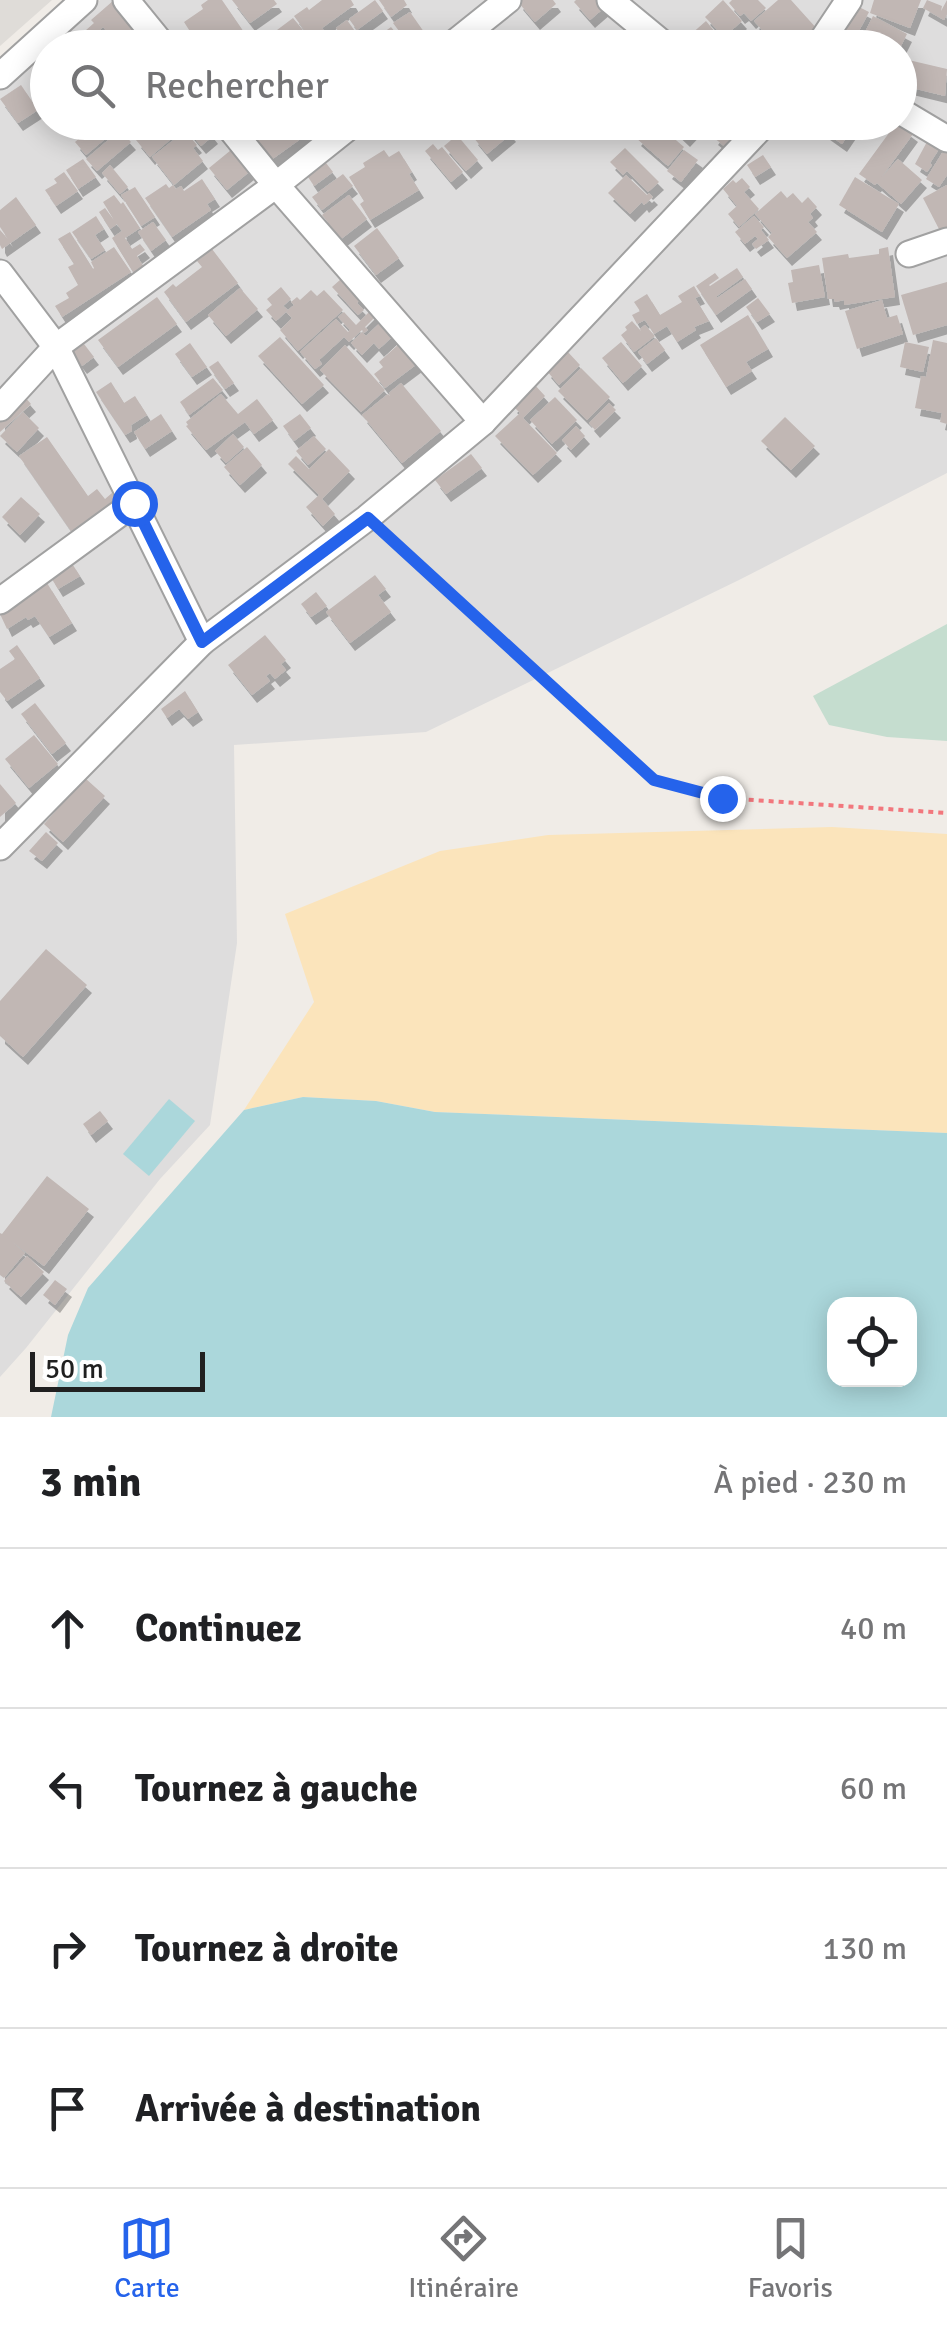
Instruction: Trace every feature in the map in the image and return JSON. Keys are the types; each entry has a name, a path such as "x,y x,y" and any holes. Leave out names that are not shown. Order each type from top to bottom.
{"street":[{"path":"51,30 84,0"},
{"path":"126,0 150,30"},
{"path":"470,30 508,0"},
{"path":"610,0 646,30"},
{"path":"829,30 849,0"},
{"path":"0,76 30,49"},
{"path":"917,121 947,139"},
{"path":"239,140 483,422"},
{"path":"0,408 56,347 276,186 332,140"},
{"path":"0,847 202,642 368,518 483,422 748,140"},
{"path":"909,254 947,241"},
{"path":"0,272 56,347 202,642"},
{"path":"0,601 134,503"}],"path":[{"path":"368,518 654,780 722,798 947,813"}],"shaded area":[{"path":"0,0 52,0 0,46"},
{"path":"100,0 947,0 947,473 739,580 426,732 234,745 237,943 210,1125 160,1179 0,1377 0,86 30,60 30,140 917,140 917,30 65,30"}],"green space":[{"path":"947,624 947,741 887,737 829,725 813,696"}],"sand":[{"path":"832,827 947,834 947,1133 435,1112 376,1101 303,1097 244,1110 314,1002 285,914 440,851 548,835"}],"water":[{"path":"303,1097 376,1101 435,1112 947,1133 947,1417 51,1417 68,1335 88,1288 244,1110"},
{"path":"169,1099 195,1121 149,1176 123,1154"}],"building":[{"path":"114,0 139,29 86,30 94,23 91,20"},
{"path":"208,0 222,0 243,30 189,30 184,22 203,9 201,5"},
{"path":"232,0 274,0 277,4 250,23"},
{"path":"322,0 351,0 354,5 323,30 304,30 294,16 307,7 309,10"},
{"path":"375,0 383,11 357,30 349,19"},
{"path":"379,0 404,0 407,5 391,17"},
{"path":"520,0 553,0 556,4 535,22"},
{"path":"576,0 599,0 605,7 590,20"},
{"path":"723,0 742,21 732,30 717,30 705,17"},
{"path":"758,0 766,8 751,21 744,13 740,16 729,3"},
{"path":"778,0 791,0 818,30 762,30 754,21"},
{"path":"874,0 921,0 910,28 870,13"},
{"path":"927,0 942,6 941,11 947,0 944,20 923,8"},
{"path":"859,7 869,12 860,30 846,30"},
{"path":"410,12 423,30 398,30 393,23"},
{"path":"873,16 899,30 866,30"},
{"path":"293,18 303,30 277,30"},
{"path":"347,20 354,30 337,30"},
{"path":"706,21 714,30 696,30"},
{"path":"917,62 947,69 945,96 917,89"},
{"path":"21,85 30,98 30,115 18,123 0,99"},
{"path":"929,138 941,146 927,172 915,164"},
{"path":"77,140 104,140 86,155"},
{"path":"108,140 131,142 97,171 86,159"},
{"path":"136,140 170,140 150,157"},
{"path":"174,140 193,140 197,145 193,148 203,161 174,185 152,157"},
{"path":"256,140 299,140 271,160"},
{"path":"451,140 461,140 478,160 466,171 444,146"},
{"path":"475,140 504,140 487,154"},
{"path":"638,140 676,140 684,147 668,166"},
{"path":"884,140 909,140 881,178 898,159 922,180 901,204 877,183 859,174"},
{"path":"433,144 438,150 442,147 463,172 451,182 425,151"},
{"path":"625,148 659,182 648,192 627,171 623,175 610,162"},
{"path":"231,150 249,172 227,190 209,168"},
{"path":"384,150 389,157 399,151 419,190 370,220 349,177"},
{"path":"684,150 698,160 681,182 667,171"},
{"path":"944,150 947,175 939,187 926,179"},
{"path":"763,155 771,167 755,177 747,165"},
{"path":"83,159 96,177 78,189 66,170"},
{"path":"326,163 333,172 314,186 308,177"},
{"path":"110,165 128,187 120,194 102,173"},
{"path":"64,172 78,191 56,206 45,190 57,183 54,179"},
{"path":"343,174 353,186 322,210 312,197"},
{"path":"626,175 653,197 630,214 608,193"},
{"path":"855,177 899,204 882,232 839,205"},
{"path":"742,178 750,187 744,192 759,209 739,227 728,214 737,206 723,189"},
{"path":"202,179 215,199 207,204 211,210 172,237 145,198 166,184 176,189 181,186 184,191"},
{"path":"947,185 947,230 941,233 923,198"},
{"path":"135,187 155,217 141,226 121,195"},
{"path":"781,191 787,198 793,193 802,203 808,197 817,207 808,222 817,232 787,258 768,237 772,233 755,214"},
{"path":"114,195 140,228 125,238 132,249 140,244 145,250 137,256 143,266 133,272 112,238 122,231 117,224 110,229 99,212 105,208 114,220 103,202"},
{"path":"349,195 367,219 341,239 322,215"},
{"path":"16,197 36,225 2,249 0,230 8,239 0,227 0,210"},
{"path":"96,216 104,229 95,235 105,250 91,259 72,232"},
{"path":"754,216 769,240 756,249 752,244 758,239 755,236 745,244 735,232"},
{"path":"153,222 166,240 151,251 138,232"},
{"path":"377,228 399,258 376,275 354,246"},
{"path":"70,232 93,269 91,262 114,247 131,272 62,317 55,306 69,298 66,293 78,285 68,267 74,264 58,239"},
{"path":"888,247 895,297 844,305 844,300 828,299 822,258 879,254 879,249"},
{"path":"212,249 238,283 186,322 164,292 202,267 197,261"},
{"path":"819,265 825,297 792,303 788,283 793,282 791,270"},
{"path":"737,268 743,277 717,298 745,279 752,289 716,315 696,286 715,273 719,278 710,286"},
{"path":"341,279 361,299 357,303 364,310 358,315 332,287"},
{"path":"947,282 947,325 913,335 901,295"},
{"path":"694,286 700,296 695,298 709,321 694,327 696,330 677,342 667,326 654,334 645,320 637,324 632,315 640,311 634,302 647,294 660,315 682,302 678,296"},
{"path":"281,287 291,299 283,306 288,310 276,321 266,310 272,305 267,299"},
{"path":"240,288 258,309 226,336 208,315"},
{"path":"311,290 317,296 324,290 343,310 298,351 280,330 292,318 286,312 294,305 291,302"},
{"path":"157,297 177,324 118,367 98,340"},
{"path":"758,298 770,314 757,322 746,307"},
{"path":"882,300 887,318 897,315 903,334 857,349 845,311"},
{"path":"370,311 375,317 365,327 368,330 362,330 349,342 344,337 319,360 322,364 315,369 300,352 336,319 348,332 338,317 344,312 356,325"},
{"path":"748,315 768,349 746,362 752,371 726,387 700,345"},
{"path":"632,321 641,331 645,325 655,336 634,352 621,335"},
{"path":"381,322 393,336 379,349 374,343 362,355 351,343"},
{"path":"280,337 324,385 302,404 258,356"},
{"path":"656,338 665,350 647,364 638,352"},
{"path":"933,340 947,343 947,424 940,422 942,413 915,408"},
{"path":"621,342 642,366 623,383 602,358"},
{"path":"905,342 929,347 923,372 900,367"},
{"path":"190,343 207,367 192,377 175,354"},
{"path":"84,344 94,357 82,366 72,353"},
{"path":"399,344 417,364 385,388 374,374 383,367 379,362"},
{"path":"345,345 385,390 361,412 320,370"},
{"path":"567,351 580,365 559,385 546,370"},
{"path":"218,361 234,383 225,389 209,367"},
{"path":"581,368 610,397 587,420 558,391"},
{"path":"213,378 223,390 189,415 180,402"},
{"path":"111,382 124,403 135,396 147,415 131,425 132,431 125,435 96,392"},
{"path":"401,383 441,431 402,463 362,415 390,396"},
{"path":"534,384 545,396 523,418 557,453 533,475 495,436 520,413 512,405"},
{"path":"221,394 238,414 257,399 273,420 254,434 245,422 206,450 186,422"},
{"path":"25,397 31,404 0,432 0,419"},
{"path":"555,397 577,420 552,444 530,420"},
{"path":"609,403 616,410 595,430 589,423"},
{"path":"23,412 39,428 17,452 0,436"},
{"path":"161,414 172,431 145,449 134,432"},
{"path":"300,414 311,428 294,441 283,426"},
{"path":"785,417 815,446 791,470 761,441"},
{"path":"576,426 585,436 571,450 562,440"},
{"path":"233,434 244,447 226,463 215,451"},
{"path":"314,436 326,449 308,465 296,451"},
{"path":"47,437 88,496 97,489 105,499 112,493 116,499 71,531 19,456"},
{"path":"247,447 262,465 240,485 224,467"},
{"path":"329,449 350,471 322,499 335,514 323,526 306,507 319,495 288,464 296,456 309,469"},
{"path":"471,454 482,468 446,494 435,480"},
{"path":"21,497 40,514 20,535 2,517"},
{"path":"71,562 80,576 58,589 50,576"},
{"path":"375,575 386,589 378,595 391,612 350,643 326,612"},
{"path":"47,583 72,623 49,637 35,616 7,629 0,614"},
{"path":"316,592 327,606 311,617 301,604"},
{"path":"265,635 286,660 281,664 286,670 275,679 270,673 266,676 270,681 252,695 228,665"},
{"path":"17,645 40,678 7,701 0,692 0,669 15,659 9,651"},
{"path":"185,691 198,712 188,719 179,709 167,718 161,709"},
{"path":"35,703 66,743 52,754 21,714"},
{"path":"34,735 58,764 29,788 5,759"},
{"path":"85,778 105,796 63,842 44,824"},
{"path":"0,784 16,803 0,817"},
{"path":"46,832 58,843 42,861 29,851"},
{"path":"46,949 87,985 23,1057 0,1036 0,1001"},
{"path":"100,1111 108,1121 91,1135 83,1124"},
{"path":"47,1176 89,1209 44,1266 11,1241 25,1253 4,1278 0,1275 0,1233"},
{"path":"27,1256 44,1272 21,1297 4,1281"},
{"path":"55,1280 67,1289 55,1305 43,1295"}],"route":[{"path":"134,503 202,642 368,518 654,780 722,798"}]}
